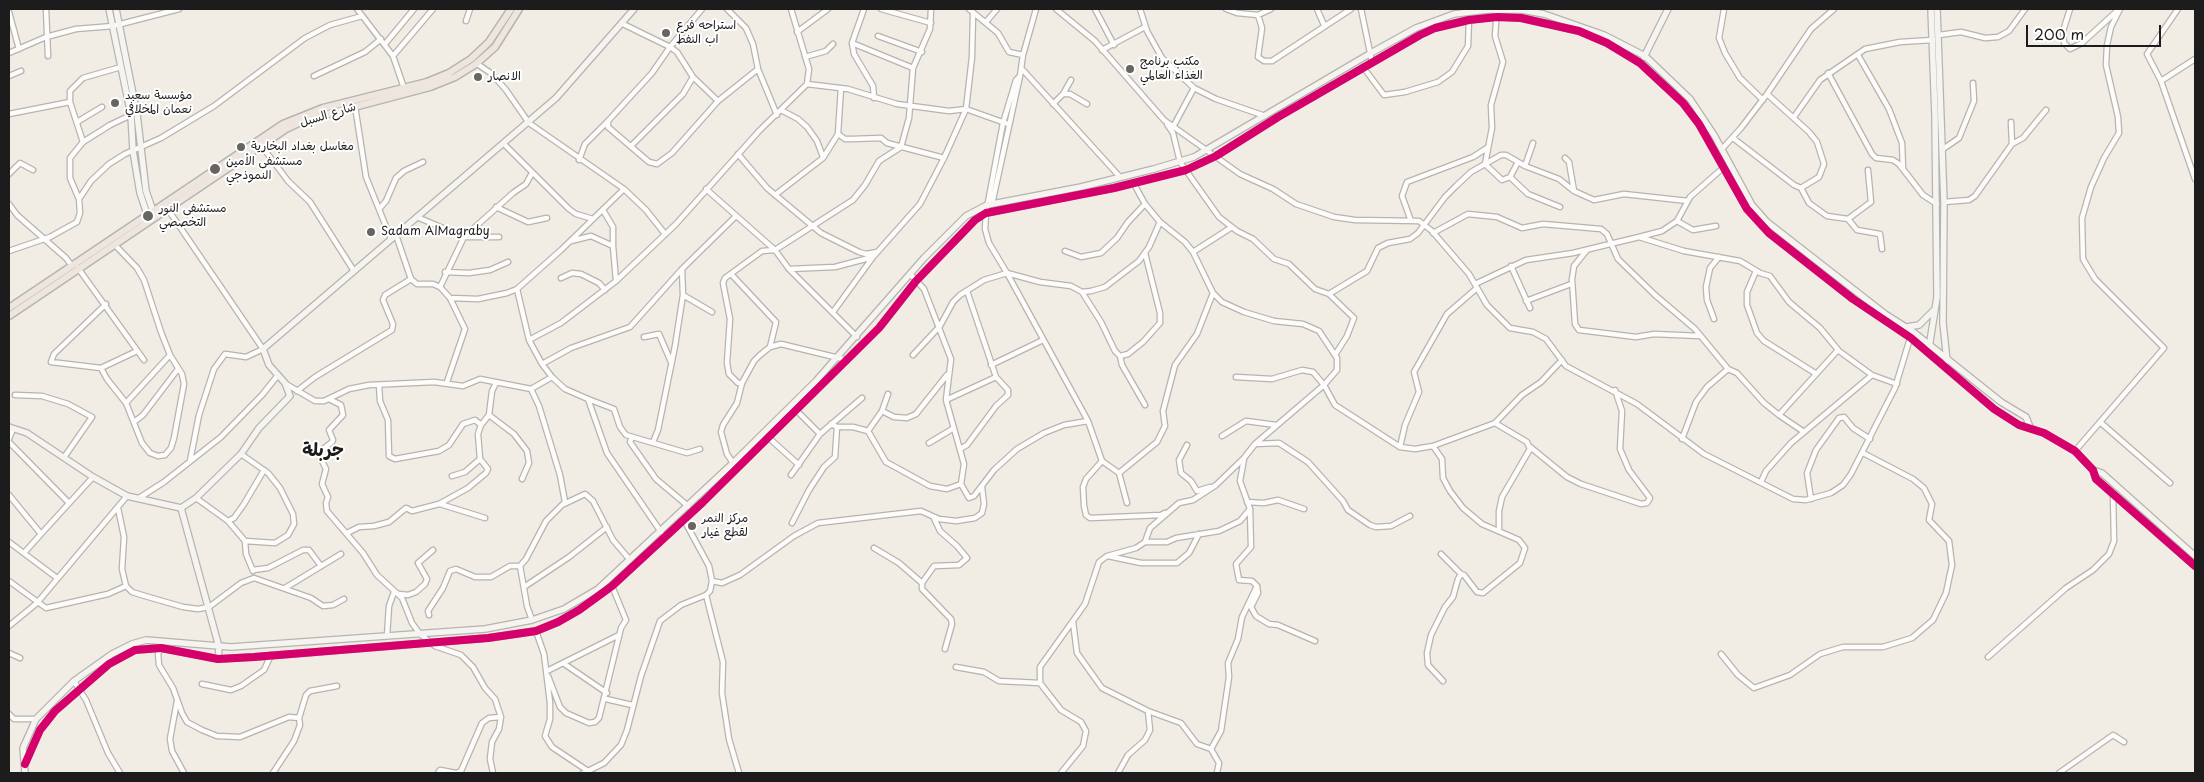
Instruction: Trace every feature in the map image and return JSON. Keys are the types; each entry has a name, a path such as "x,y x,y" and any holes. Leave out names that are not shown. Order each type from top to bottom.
{"main road":[{"name":"شارع السبل","path":"167,208 266,134 302,115 440,77 473,61 497,32 511,9"},
{"name":"شارع السبل","path":"9,313 152,216 261,145 305,120 430,87 455,77 503,36 519,9"},
{"name":"شارع السبل","path":"75,267 115,245 152,216"}],"street":[{"path":"46,9 48,56"},
{"path":"110,9 116,26 137,114 136,150"},
{"path":"116,9 121,67 136,150 152,216"},
{"path":"154,9 156,16"},
{"path":"9,53 46,37 76,29 116,26 179,9"},
{"path":"357,9 393,56 404,88"},
{"path":"385,44 414,9"},
{"path":"393,56 432,9"},
{"path":"466,21 470,9"},
{"path":"190,460 200,416 214,369 226,354 246,357 263,349 529,123 561,93 634,9"},
{"path":"579,160 585,144 652,72 702,9"},
{"path":"727,9 746,28 753,44 758,69 777,115"},
{"path":"529,340 565,319 616,282 665,234 738,154 807,84 808,69 790,9"},
{"path":"797,32 828,9"},
{"path":"864,9 852,43 854,54 873,86 874,98"},
{"path":"881,9 931,23"},
{"path":"742,383 738,383 729,374 727,363 730,319 723,283 731,274 762,251 775,250 852,200 865,185 879,161 900,146 906,132 911,106 910,90 913,68 922,52 931,23 931,9"},
{"path":"969,9 998,33 1009,52 1023,55"},
{"path":"986,22 997,9"},
{"path":"1036,9 1023,55 1022,69 1020,76 1016,80 990,204 986,213 985,229 989,243 1088,422 1102,460 1119,473 1127,503"},
{"path":"1056,9 1102,50 1164,120 1173,133 1180,162 1219,217 1253,239 1274,259 1289,264 1315,289 1329,294 1354,318 1348,336 1334,355"},
{"path":"1095,9 1114,45"},
{"path":"1140,9 1145,27 1162,58 1194,88 1216,99 1265,116"},
{"path":"1226,9 1237,14 1258,15 1271,9"},
{"path":"1317,9 1324,25"},
{"path":"1258,15 1262,28 1258,57 1264,61 1272,61 1351,9"},
{"path":"1360,9 1372,62"},
{"path":"1485,164 1492,128 1491,105 1503,62 1495,36 1498,17 1497,9"},
{"path":"25,773 23,748 36,719 74,681 112,654 132,644 146,640 219,647 485,630 532,620 564,609 598,589 733,463 857,337 910,274 954,226 966,216 990,204 1120,177 1180,162 1209,150 1416,28 1454,14 1497,9 1522,10 1544,14 1604,36 1645,56 1690,99 1722,149 1752,205 1766,222 1885,314 1904,326 1947,368 1994,409 2019,425 2030,427 2075,451 2093,470 2096,479 2195,566"},
{"path":"1640,63 1668,9"},
{"path":"1724,9 1719,38 1724,53 1740,78 1762,100"},
{"path":"1722,149 1733,138 1767,94 1811,29 1834,9"},
{"path":"1929,349 1936,307 1937,204 1931,9"},
{"path":"1937,9 1943,149 1943,323 1947,368"},
{"path":"1939,35 1961,32 1985,38 1998,37 2009,32 2025,9"},
{"path":"2070,9 2063,31 2064,42 2070,49 2082,43 2120,9"},
{"path":"2075,451 2164,348 2095,279 2083,259 2082,218 2091,187 2104,158 2119,134 2118,117 2106,65 2107,45 2120,9"},
{"path":"2178,9 2147,54 2160,81 2195,179"},
{"path":"9,12 19,49"},
{"path":"833,312 873,257 920,204 944,158 966,109 972,57 973,14"},
{"path":"79,199 91,181 103,170 214,106 305,38 330,24 362,16"},
{"path":"25,764 40,730 55,711 109,664 135,650 162,648 218,659 488,638 536,631 579,610 612,586 703,502 879,328 916,281 965,228 986,213 1134,184 1186,170 1216,156 1363,67 1436,28 1469,20 1498,17 1521,18 1579,31 1607,43 1640,63 1683,103 1699,124 1747,209 1769,234 1853,299 1912,334"},
{"path":"1363,67 1384,95 1405,92 1438,82 1452,72 1468,46 1469,20"},
{"path":"621,23 670,47 682,59 693,78 718,101"},
{"path":"1102,50 1145,27"},
{"path":"878,36 922,52"},
{"path":"314,76 365,52 381,39"},
{"path":"1794,117 1820,80 1828,73 1871,47 1900,42 1933,40"},
{"path":"852,43 913,68"},
{"path":"805,57 826,51 833,44"},
{"path":"1858,55 1888,109 1902,143 1904,168"},
{"path":"2160,81 2195,59"},
{"path":"473,61 492,74 506,90 529,123 579,160 624,189 646,210 665,234"},
{"path":"82,142 70,102 70,91 83,78 121,67"},
{"path":"608,121 608,127 649,162 653,164 661,163 718,101 758,69"},
{"path":"1022,69 1120,177"},
{"path":"9,76 21,71"},
{"path":"1828,73 1872,154 1876,158 1893,160 1904,168 1923,195 1937,204"},
{"path":"631,146 683,94 693,78"},
{"path":"1054,104 1063,94 1071,80"},
{"path":"1943,149 1956,142 1963,129 1974,101 1973,82"},
{"path":"807,84 841,88 911,106 949,111 966,109 1006,124"},
{"path":"775,195 823,158 838,134 841,88"},
{"path":"1173,127 1194,88"},
{"path":"1063,94 1070,94 1087,104"},
{"path":"1767,94 1794,117 1817,142 1824,164 1819,177 1801,188"},
{"path":"9,114 70,102"},
{"path":"355,106 366,177 411,279 417,284 433,284 440,287 450,298 465,329 447,382"},
{"path":"77,122 102,107"},
{"path":"781,110 798,118 807,127 817,141 823,158"},
{"path":"1944,202 1969,200 1975,196 2012,144 2023,138 2046,110"},
{"path":"9,251 44,239 77,222 80,213 79,199 70,178 70,158 82,142 131,115"},
{"path":"1164,120 1209,150 1240,174 1273,189 1296,204 1334,217 1355,220 1419,221 1425,224 1476,286 1487,305 1510,328 1533,332 1546,339 1566,366 1615,390 1704,454 1793,499 1811,499 1831,493 1843,485 1863,453 1897,384 1912,334"},
{"path":"2012,122 2012,144"},
{"path":"838,134 845,139 881,138 887,143 944,158"},
{"path":"1733,138 1801,188 1809,203 1827,216 1848,219 1857,230 1880,234 1882,249"},
{"path":"1525,166 1533,143"},
{"path":"504,144 576,214 593,219"},
{"path":"261,145 288,181 310,202 354,271"},
{"path":"1410,221 1402,196 1407,182 1464,160 1487,148"},
{"path":"738,154 775,195 821,233 859,252 866,254 878,252"},
{"path":"1329,294 1367,271 1378,248 1410,239 1418,233 1450,191 1471,172 1501,155 1506,155 1525,166 1559,179 1574,190 1594,200 1624,194 1688,201"},
{"path":"1565,158 1569,162 1574,190"},
{"path":"380,208 386,201 396,178 404,171 423,162"},
{"path":"1485,164 1502,180 1510,177 1518,162"},
{"path":"9,174 20,164 33,170"},
{"path":"1400,447 1405,424 1419,392 1414,372 1447,314 1476,286 1511,266 1526,260 1587,250 1639,238 1662,230 1677,221 1688,201 1697,190 1724,167"},
{"path":"1848,219 1871,202 1868,170"},
{"path":"440,287 445,272 464,237 526,184 532,172"},
{"path":"1510,177 1528,194 1560,207"},
{"path":"1134,184 1145,204 1160,222 1185,242 1193,252 1214,293 1222,302 1244,312 1274,321 1303,324 1319,331 1334,355 1337,370 1324,385 1254,444 1244,458 1216,485 1205,493 1179,503 1150,528 1145,542"},
{"path":"450,298 478,299 517,289 624,189"},
{"path":"706,189 775,250 789,269 857,337"},
{"path":"9,204 17,215 75,267 106,304 144,360"},
{"path":"1065,251 1081,257 1101,253 1118,238 1128,222 1145,204"},
{"path":"167,208 263,349 269,365 285,383 297,392 315,401 329,399 349,390 379,385 447,382 463,386 480,380 531,389 552,378"},
{"path":"496,208 528,222 547,218"},
{"path":"603,210 613,227 616,282"},
{"path":"1433,233 1468,214 1497,217 1522,228 1543,224 1601,229 1606,234 1618,259 1655,295 1695,329 1728,369 1737,373 1764,404 1804,432"},
{"path":"542,364 571,348 630,327 682,269 736,216"},
{"path":"417,217 464,237 498,237"},
{"path":"1677,221 1693,230 1716,226"},
{"path":"1082,292 1105,287 1139,261 1160,222"},
{"path":"1193,252 1232,227"},
{"path":"570,241 591,236 613,246"},
{"path":"1639,238 1684,251 1740,261 1756,271 1770,276 1776,281 1789,302 1820,328 1838,350 1872,375 1897,384"},
{"path":"101,368 126,403 142,443 150,453 158,456 165,455 171,448 184,384 170,355 144,280 138,268 115,245"},
{"path":"1587,250 1574,266 1571,284 1576,324 1579,330 1636,337 1654,334 1700,336"},
{"path":"1120,356 1128,354 1144,342 1160,323 1160,313 1145,253"},
{"path":"789,269 835,267 873,257"},
{"path":"1714,319 1707,300 1706,287 1710,268 1719,257"},
{"path":"445,272 469,273 490,270 508,262"},
{"path":"1511,266 1530,308"},
{"path":"653,442 658,430 672,363 683,295 682,269"},
{"path":"1756,271 1747,292 1747,305 1757,333 1764,341 1815,373"},
{"path":"561,278 572,273 581,274 588,276 605,290"},
{"path":"913,355 940,326 953,302 984,280 1007,273 1040,282 1071,286 1082,292 1120,356 1122,365 1145,405"},
{"path":"731,274 776,322 770,347"},
{"path":"910,274 924,290 940,326 951,359 946,400 964,464 961,484 969,498 982,487 994,470 1017,449 1044,432 1064,425 1088,422"},
{"path":"297,392 315,377 392,330 393,324 384,300 385,295 411,279"},
{"path":"1526,301 1571,284"},
{"path":"517,289 529,340 552,378 565,389 612,407 616,412 622,432 632,437 687,453 700,449"},
{"path":"960,449 968,445 996,406 1008,395 1008,390 996,378 990,365 967,291"},
{"path":"1119,473 1157,442 1165,426 1163,412 1174,365 1197,334 1214,293"},
{"path":"683,295 712,312"},
{"path":"106,304 54,354 51,362 101,368 137,350"},
{"path":"1904,326 1919,325 1936,307"},
{"path":"644,337 659,334 672,363"},
{"path":"990,365 1043,340"},
{"path":"733,463 726,454 721,432 722,424 736,403 742,383 754,361 770,347 781,344 838,356 847,360"},
{"path":"1929,349 1947,359 2001,402 2026,417 2030,427"},
{"path":"1779,415 1815,373 1838,350"},
{"path":"126,403 170,355"},
{"path":"1236,377 1272,379 1302,370 1313,372 1324,385 1334,405 1400,447 1415,448 1432,446 1495,423 1522,395 1541,382 1562,360"},
{"path":"134,422 143,415 178,369"},
{"path":"1682,439 1696,402 1707,386 1728,369"},
{"path":"139,498 164,482 234,426 278,375"},
{"path":"882,411 894,417 906,418 916,414 948,375"},
{"path":"1760,482 1775,461 1804,432 1872,375"},
{"path":"946,400 996,378"},
{"path":"69,503 9,441 11,428 27,433 65,456 93,477 127,496 181,508 196,498 241,454 259,428 290,396 285,383"},
{"path":"347,533 359,527 389,522 406,508 412,511 439,504 468,488 486,473 488,469 480,459 478,434 481,425 489,415 492,391 496,383"},
{"path":"379,385 380,402 388,420 389,456 395,459 439,451 449,445 463,424 475,420 481,425"},
{"path":"531,389 539,406 560,475 564,504"},
{"path":"1495,423 1530,446 1567,477 1581,484 1641,504 1647,503 1650,498 1628,470 1620,449 1622,411 1615,390"},
{"path":"868,432 882,411 888,394"},
{"path":"15,395 42,396 68,404 92,417 65,456"},
{"path":"791,475 820,434 862,398"},
{"path":"329,399 341,405 343,415 329,430 332,442 318,453 326,469 322,484 328,497 326,503 327,511 347,533 377,575 396,593 406,607 412,623 420,634 428,642 461,655 473,667 495,699 501,717 499,729 492,742 490,759 493,773"},
{"path":"588,399 607,453 661,532"},
{"path":"797,410 820,434"},
{"path":"489,415 521,441 529,463 522,479"},
{"path":"1811,499 1807,473 1816,450 1838,418 1844,417 1853,428 1870,439"},
{"path":"1222,436 1246,422 1276,426"},
{"path":"2100,422 2170,482"},
{"path":"830,424 837,427 853,427 868,432 886,462 930,486 947,489 961,484"},
{"path":"792,523 809,490 824,467 835,457 837,427"},
{"path":"929,443 948,434 954,428"},
{"path":"632,437 630,442 656,478 688,506"},
{"path":"768,438 799,465"},
{"path":"1254,444 1279,443 1308,462 1343,501 1348,510 1370,525 1376,527 1391,526 1410,516"},
{"path":"1187,445 1180,460 1181,473 1191,481 1197,491 1216,485"},
{"path":"1432,446 1442,459 1443,478 1463,508 1482,524 1522,542 1526,548 1520,563 1480,594 1464,575 1441,554"},
{"path":"1499,531 1499,511 1502,497 1530,446"},
{"path":"1721,654 1738,675 1754,688 1790,676 1820,654 1842,647 1883,646 1912,638 1933,620 1946,593 1952,565 1949,541 1929,520 1932,504 1924,488 1913,478 1863,453"},
{"path":"241,454 264,470 280,488 293,514 292,529 282,540 275,542 245,541"},
{"path":"1244,458 1240,481 1250,509 1251,547 1236,564 1239,580 1252,581 1258,586"},
{"path":"452,476 465,472 480,459"},
{"path":"1102,460 1086,479 1083,487 1086,515 1090,518 1161,515 1173,508"},
{"path":"228,521 234,518 244,504 264,470"},
{"path":"2093,470 2102,473 2195,556"},
{"path":"24,553 93,477"},
{"path":"712,581 722,583 740,575 794,536 818,522 921,511 934,518 956,521 975,518 982,513 984,504 982,487"},
{"path":"429,615 431,606 443,588 450,571 456,568 475,577 491,577 510,566 520,566 526,559 546,521 564,504 585,494 593,501 606,527 630,560"},
{"path":"9,495 41,534"},
{"path":"1988,656 2066,588 2093,570 2109,554 2114,541 2113,495"},
{"path":"9,626 37,603 127,496"},
{"path":"698,496 703,502"},
{"path":"196,498 228,521 245,541 246,554 253,570 254,578"},
{"path":"1247,502 1278,500 1304,508"},
{"path":"439,504 485,518"},
{"path":"118,508 124,537 122,568 126,586 132,592 182,607 198,609 209,607 241,583 254,578 311,598 323,606 333,605 344,599"},
{"path":"181,508 219,647 218,659"},
{"path":"1061,773 1083,746 1086,731 1081,722 1061,710 1040,683 1040,666 1085,604 1100,562 1107,556 1136,548 1145,542 1167,542 1211,533 1231,526 1240,521 1250,509"},
{"path":"934,518 940,531 967,558 959,565 934,566 922,583 922,589 951,619 952,624 944,649"},
{"path":"536,631 544,654 550,703 550,719 545,736 552,747 586,772 604,763 621,745 627,730 632,705 660,621 681,605 710,591 712,581 709,566 684,520"},
{"path":"524,587 569,557 606,527"},
{"path":"1107,556 1142,563 1177,563 1189,552 1200,534"},
{"path":"9,542 57,578"},
{"path":"874,548 899,563 922,583"},
{"path":"253,570 268,568 303,550 308,550 321,566"},
{"path":"396,593 408,596 425,584 427,578 418,563 433,550"},
{"path":"285,588 341,554"},
{"path":"520,566 532,620"},
{"path":"1443,681 1428,665 1427,653 1431,635 1445,607 1453,597 1461,574"},
{"path":"9,581 46,608 60,607 108,594 126,586"},
{"path":"547,673 560,707 566,713 578,720 595,722 600,718 619,635 626,617 612,586"},
{"path":"1258,586 1258,593 1251,606 1256,616 1269,624 1278,625 1315,641"},
{"path":"1211,749 1221,731 1229,677 1228,663 1233,656 1242,617 1258,586"},
{"path":"387,636 389,606 396,593"},
{"path":"706,594 723,662 722,693 729,739 739,773"},
{"path":"1073,622 1077,653 1102,688 1148,711 1181,723 1197,744 1211,749 1218,763 1217,773"},
{"path":"547,673 619,635"},
{"path":"165,642 158,654 159,665 187,722 217,736 240,737 290,717 300,718"},
{"path":"9,653 20,658"},
{"path":"202,684 231,690 264,670 271,655"},
{"path":"563,663 606,696 632,705"},
{"path":"956,667 984,672 999,681 1040,683"},
{"path":"74,681 108,753 120,773"},
{"path":"273,773 294,741 300,725 306,695 310,691 337,686"},
{"path":"177,701 170,739 172,751 184,773"},
{"path":"1118,773 1128,755 1145,740 1150,730 1148,711"},
{"path":"9,714 14,719 36,719"},
{"path":"438,773 442,770 459,772 482,723 489,718 501,717"},
{"path":"2059,773 2113,735 2124,742"}],"cycle path":[{"path":"25,764 40,730 55,711 109,664 135,650 161,648 218,659 254,657 488,638 536,631 558,622 579,610 612,586 703,502 879,328 916,281 975,220 986,213 1114,188 1186,170 1216,156 1278,117 1420,35 1435,28 1469,20 1497,17 1521,18 1579,31 1607,43 1640,63 1683,103 1699,124 1747,209 1769,233 1853,299 1911,338 1994,409 2019,425 2044,433 2075,451 2093,470 2096,479 2195,566"}],"place":[{"name":"استراحه فرع اب النفط","path":"666,33"},
{"name":"مكتب برنامج الغذاء العالمي","path":"1130,69"},
{"name":"الانصار","path":"478,77"},
{"name":"مؤسسة سعيد نعمان المخلافي","path":"115,103"},
{"name":"مغاسل بغداد البخارية","path":"241,147"},
{"name":"مستشفى الأمين النموذجي","path":"215,169"},
{"name":"مستشفى النور التخصصي","path":"148,216"},
{"name":"Sadam AlMagraby","path":"371,232"},
{"name":"مركز النمر لقطع غيار","path":"692,526"}],"district":[{"name":"جربلة","path":"323,451"}]}
